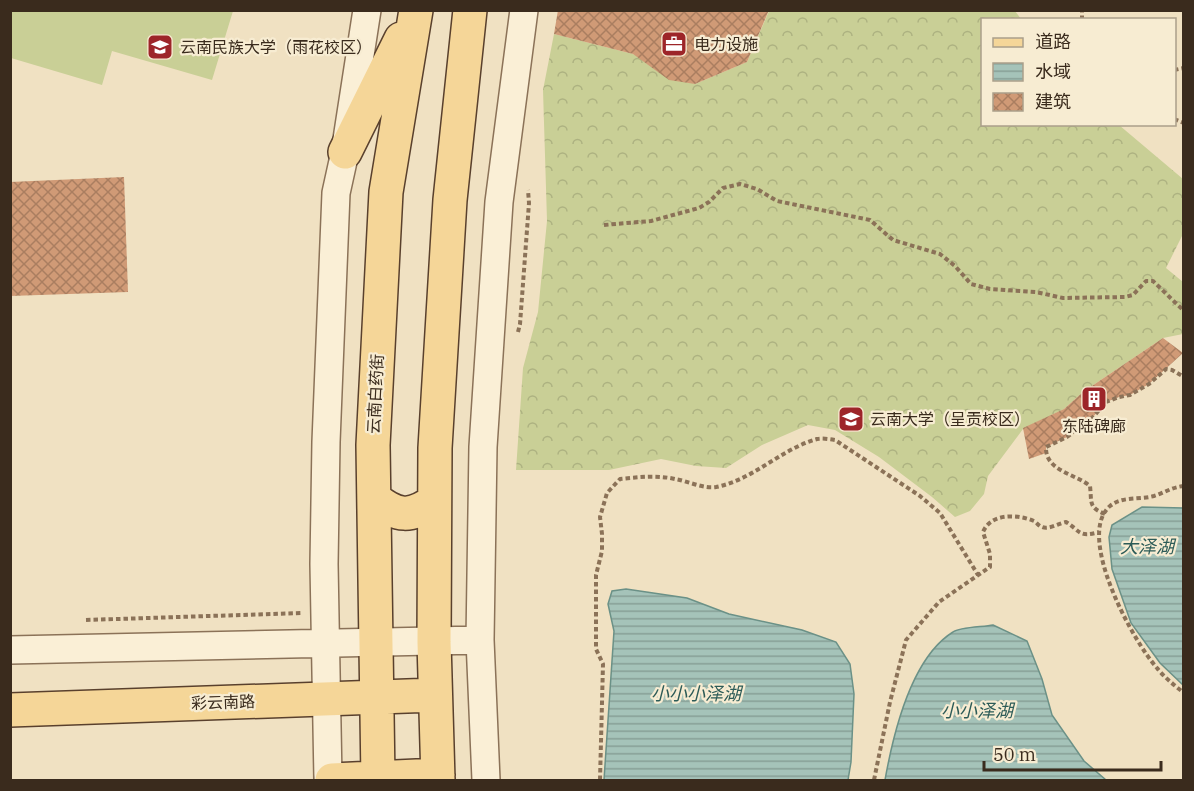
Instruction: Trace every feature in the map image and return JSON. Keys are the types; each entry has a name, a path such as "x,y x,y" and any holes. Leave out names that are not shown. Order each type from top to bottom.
{"main road":[{"path":"345,152 416,10"},
{"name":"云南白药街","path":"378,780 373,445 386,192 416,10"},
{"path":"330,780 438,778 434,642 435,448 450,200 470,10"},
{"path":"375,499 388,510 404,514 420,511 434,501"},
{"name":"彩云南路","path":"10,710 435,695"}],"street":[{"path":"330,780 325,699 324,612 326,442 336,193 345,152 367,10"},
{"path":"486,780 480,640 483,447 498,225 524,10"},
{"path":"10,650 480,640"}],"path":[{"path":"604,225 651,221 699,208 723,188 740,184 757,189 777,201 870,220 893,240 940,254 955,266 971,284 990,289 1036,292 1063,298 1125,297 1133,295 1146,281 1153,281 1184,311"},
{"path":"1105,514 1095,510 1090,503 1090,486 1051,463 1046,447 1067,437 1093,417 1106,402 1130,395 1149,384 1166,369 1184,377"},
{"path":"600,780 603,664 596,649 596,575 602,551 600,517 607,493 620,479 649,476 715,487 748,475 818,438 835,440 920,496 940,513 978,575"},
{"path":"1184,486 1172,488 1155,496 1125,499 1110,506 1099,523 1103,565 1129,624 1156,667 1184,693"},
{"path":"874,780 906,640 939,602 990,567 992,562 983,532 987,524 1004,516 1029,520 1049,528 1066,522 1079,534 1088,535 1099,532"},
{"path":"86,620 324,612"}],"green space":[{"path":"10,11 233,11 212,80 112,51 102,85 11,58"},
{"path":"769,11 1015,11 1020,18 981,18 981,126 1120,126 1183,179 1183,234 1166,268 1183,282 1183,334 1163,338 1083,392 1064,409 1023,429 988,476 984,494 970,511 955,517 879,457 835,430 808,425 762,445 726,468 696,466 661,459 609,470 516,470 523,368 538,312 547,221 543,90 554,34 633,54 695,84 747,62"}],"water":[{"name":"大泽湖","path":"1142,507 1183,508 1183,685 1160,663 1131,623 1112,569 1109,537 1112,525"},
{"name":"小小小泽湖","path":"626,589 687,598 729,614 802,630 836,642 850,664 854,694 848,780 604,780 614,631 608,604 612,591"},
{"name":"小小泽湖","path":"993,625 1027,641 1042,679 1052,715 1084,761 1106,780 885,780 906,699 926,660 938,644 956,630"}],"building":[{"name":"电力设施","path":"558,10 769,10 747,62 695,84 669,80 633,54 554,34"},
{"path":"124,177 128,292 10,296 10,182"},
{"name":"东陆碑廊","path":"1163,338 1183,353 1149,384 1130,395 1106,402 1093,417 1067,437 1046,447 1046,453 1029,459 1023,428 1064,409 1083,392"}],"place":[{"name":"电力设施","path":"674,44"},
{"name":"云南民族大学（雨花校区）","path":"160,47"},
{"name":"东陆碑廊","path":"1094,399"},
{"name":"云南大学（呈贡校区）","path":"851,419"}]}
